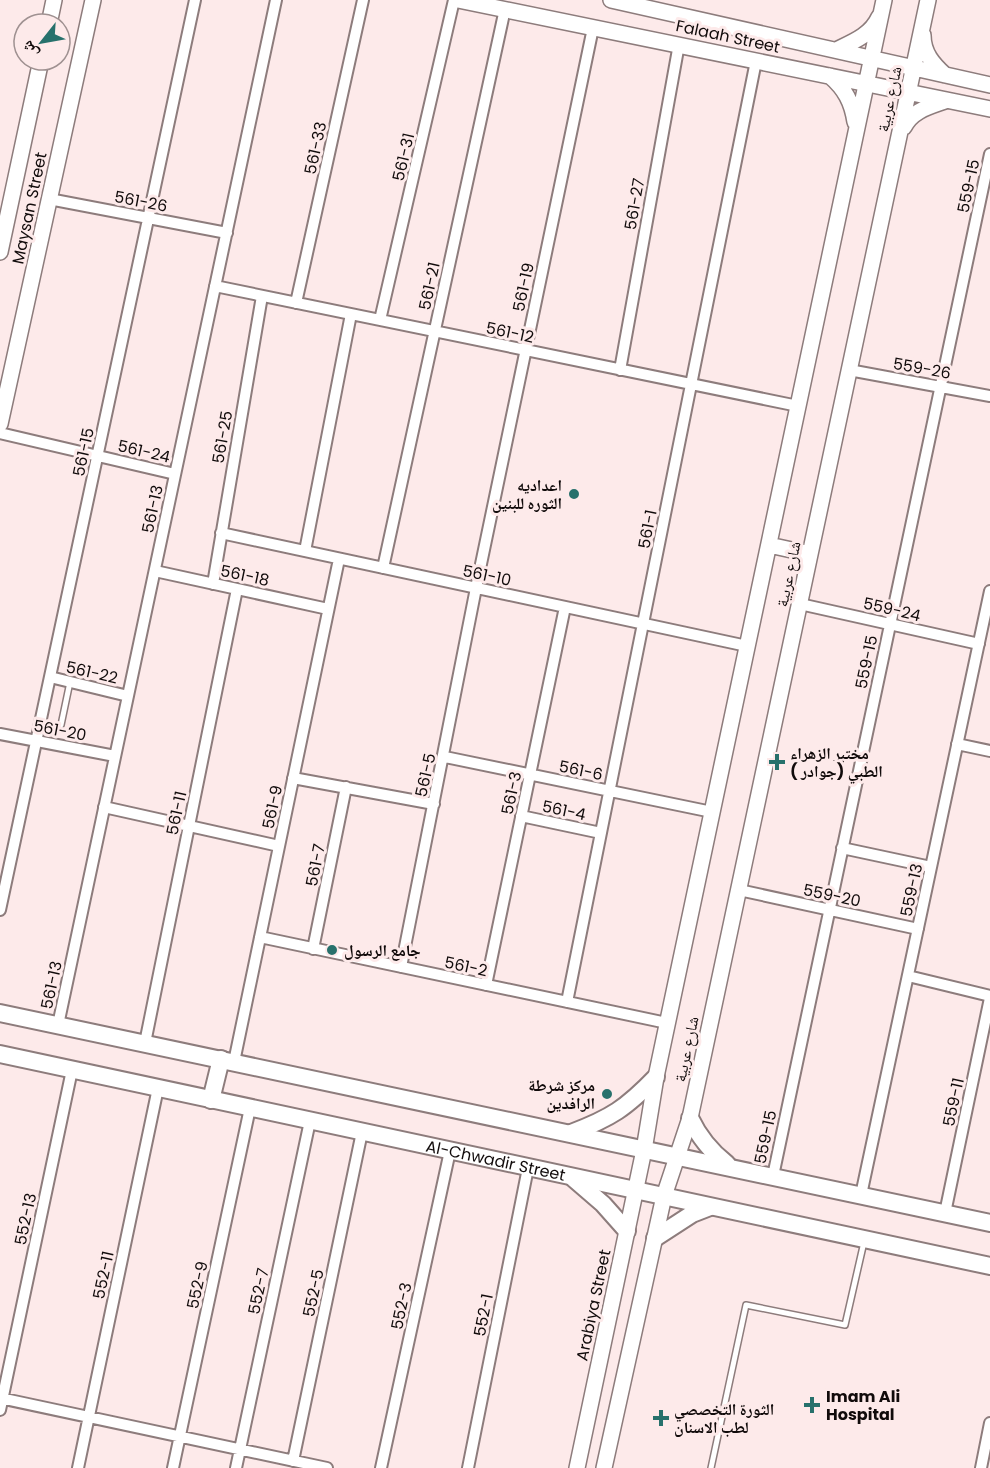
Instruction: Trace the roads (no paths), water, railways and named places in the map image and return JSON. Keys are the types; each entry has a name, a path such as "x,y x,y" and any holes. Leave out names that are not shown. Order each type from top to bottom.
{"main road":[{"name":"Maysan Street","path":"0,424 93,0"},
{"name":"Falaah Street","path":"456,0 990,109"},
{"name":"Falaah Street","path":"611,0 990,85"},
{"name":"شارع عربية","path":"677,1154 690,1118 928,0"},
{"path":"836,50 857,40 874,27 883,4"},
{"name":"شارع عربية","path":"644,1150 667,1023 883,4"},
{"path":"923,27 923,44 931,62 945,75"},
{"name":"Maysan Street","path":"0,252 38,72"},
{"path":"830,76 841,86 852,103 857,129"},
{"path":"900,135 909,117 925,108 946,101"},
{"path":"769,545 810,554"},
{"path":"0,1012 644,1150 677,1154 990,1223"},
{"name":"Al-Chwadir Street","path":"0,1054 635,1192 664,1196 990,1266"},
{"path":"211,1100 228,1061"},
{"path":"572,1133 607,1120 624,1108 656,1077"},
{"path":"690,1118 698,1135 714,1154 730,1167"},
{"name":"Arabiya Street","path":"577,1468 644,1150"},
{"path":"604,1468 664,1196 677,1154"},
{"path":"571,1177 603,1204 627,1231"},
{"path":"655,1238 710,1207"}],"street":[{"name":"561-15","path":"0,910 195,0"},
{"name":"561-13","path":"58,1025 276,0"},
{"name":"561-33","path":"296,303 363,0"},
{"name":"561-31","path":"380,320 456,0"},
{"name":"561-21","path":"383,568 505,9"},
{"name":"561-19","path":"476,588 593,28"},
{"name":"561-27","path":"620,370 678,44"},
{"name":"561-1","path":"567,1002 756,61"},
{"name":"559-15","path":"772,1176 990,154"},
{"name":"561-26","path":"49,199 227,233"},
{"name":"561-12","path":"215,286 798,406"},
{"name":"561-25","path":"213,584 262,296"},
{"path":"305,551 351,314"},
{"name":"559-26","path":"849,370 990,396"},
{"name":"561-24","path":"0,424 98,456 175,474"},
{"name":"561-10","path":"221,533 747,646"},
{"name":"561-9","path":"228,1061 260,937 339,559"},
{"name":"561-18","path":"154,571 328,609"},
{"name":"561-5","path":"401,967 445,757 476,588"},
{"name":"561-11","path":"145,1043 237,589"},
{"name":"559-13","path":"861,1195 990,591"},
{"name":"559-24","path":"800,604 979,644"},
{"name":"561-3","path":"486,985 565,607"},
{"name":"561-22","path":"50,677 128,696"},
{"name":"561-20","path":"0,734 115,756"},
{"path":"957,744 990,752"},
{"name":"561-6","path":"445,757 712,812"},
{"path":"293,778 434,804"},
{"name":"561-7","path":"313,949 346,787"},
{"path":"104,807 188,828 279,846"},
{"name":"561-4","path":"521,816 601,833"},
{"path":"842,848 931,867"},
{"name":"559-20","path":"739,890 918,929"},
{"name":"561-2","path":"260,937 667,1023"},
{"path":"908,976 990,997"},
{"name":"559-11","path":"945,1213 990,997"},
{"name":"552-13","path":"0,1410 72,1070"},
{"name":"552-11","path":"78,1468 158,1088"},
{"name":"552-9","path":"173,1468 250,1108"},
{"name":"552-7","path":"236,1468 310,1121"},
{"name":"552-5","path":"293,1461 362,1132"},
{"name":"552-3","path":"381,1468 450,1151"},
{"name":"552-1","path":"468,1468 528,1168"},
{"path":"1,1398 321,1467"},
{"path":"981,1468 990,1423"}],"lane":[{"path":"40,722 57,728 61,725 70,682"},
{"path":"711,1468 746,1305 845,1325 864,1239"}],"place":[{"name":"اعداديه الثوره للبنين","path":"574,494"},
{"name":"مختبر الزهراء الطبي (جوادر )","path":"777,762"},
{"name":"جامع الرسول","path":"332,950"},
{"name":"مركز شرطة الرافدين","path":"607,1094"},
{"name":"Imam Ali Hospital","path":"812,1405"},
{"name":"الثورة التخصصي لطب الاسنان","path":"661,1418"}]}
